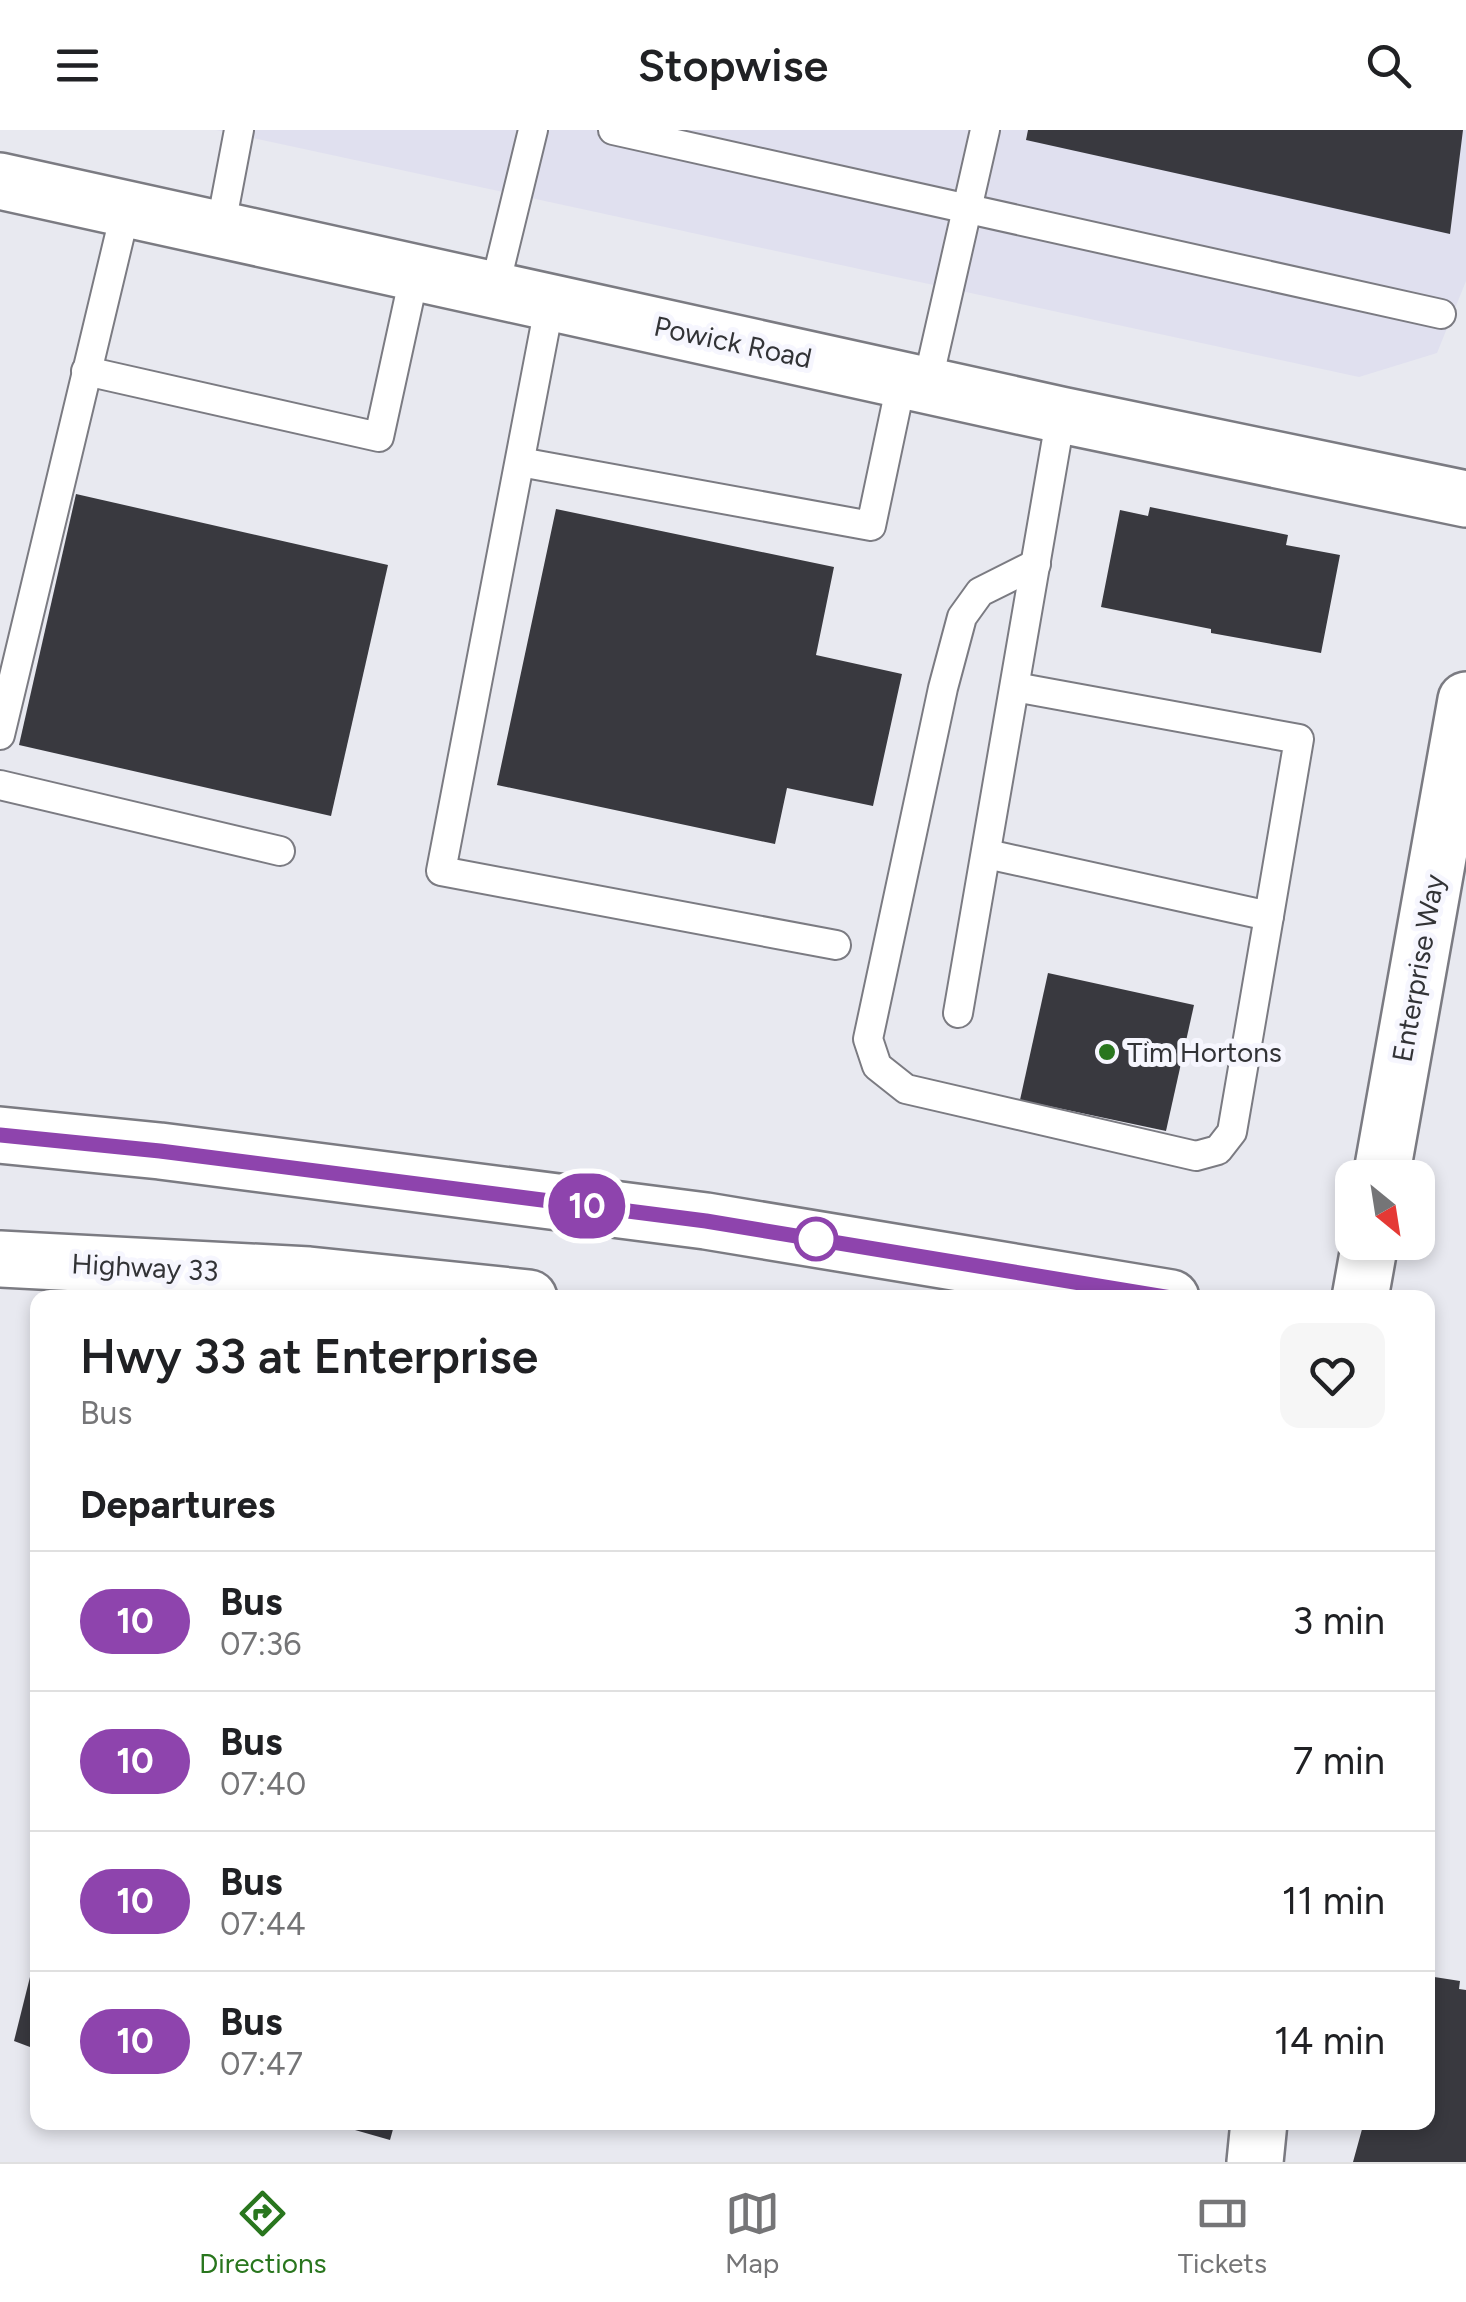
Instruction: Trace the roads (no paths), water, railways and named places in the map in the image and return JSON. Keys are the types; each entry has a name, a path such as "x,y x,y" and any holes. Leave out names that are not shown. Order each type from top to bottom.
{"street":[{"name":"Powick Road","path":"0,181 1061,415 1466,499"},
{"name":"Enterprise Way","path":"1385,1160 1459,780 1466,700"},
{"path":"0,1135 160,1151 706,1221 1123,1290"},
{"name":"Highway 33","path":"0,1259 308,1276 449,1290"},
{"path":"1361,1290 1367,1260"},
{"path":"1255,2162 1258,2130"}],"lane":[{"path":"220,230 240,130"},
{"path":"494,290 533,130"},
{"path":"613,130 1441,314"},
{"path":"520,462 872,526 967,208 984,130"},
{"path":"0,735 126,209"},
{"path":"86,372 379,437 416,272"},
{"path":"550,302 440,871 836,945"},
{"path":"958,1013 1061,415"},
{"path":"1015,687 1299,738 1232,1132 1218,1150 1196,1156 906,1089 877,1066 868,1039 943,688 962,617 980,592 1036,564"},
{"path":"0,785 280,850"},
{"path":"987,854 1269,916"}],"place":[{"name":"Tim Hortons","path":"1107,1052"}]}
